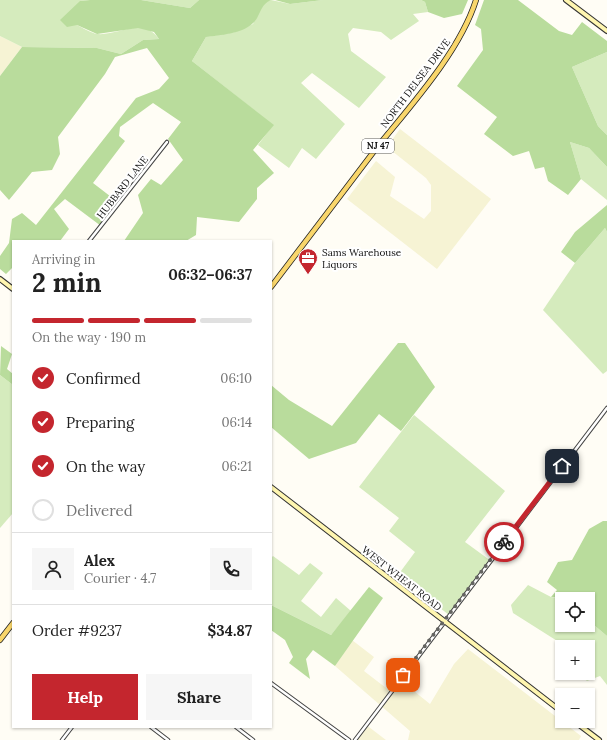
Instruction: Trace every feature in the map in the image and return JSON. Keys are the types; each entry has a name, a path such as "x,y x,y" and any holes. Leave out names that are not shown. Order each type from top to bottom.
{"main road":[{"name":"NORTH DELSEA DRIVE","path":"272,286 451,51 464,29 476,0"},
{"path":"0,640 12,624"}],"street":[{"path":"566,0 607,31"},
{"name":"HUBBARD LANE","path":"91,240 167,142"},
{"path":"0,279 12,288"},
{"path":"355,740 444,620 607,408"},
{"name":"WEST WHEAT ROAD","path":"272,488 555,707"},
{"path":"272,684 349,740"},
{"path":"62,740 71,728"},
{"path":"152,728 168,740"},
{"path":"237,728 253,740"},
{"path":"583,728 599,740"}],"shaded area":[{"path":"0,36 22,47 0,76"},
{"path":"400,129 491,199 437,269 347,199 376,161 395,177 390,196 424,219 431,211 431,185 426,178 387,147"},
{"path":"352,640 374,657 364,671 390,691 399,679 430,704 454,664 468,649 555,716 555,728 571,728 581,736 579,740 408,740 410,731 335,666"},
{"path":"365,724 386,740 354,740"}],"green space":[{"path":"0,0 90,0 80,1 77,25 97,34 138,28 145,29 152,32 159,39 143,40 121,54 97,48 22,47 0,36"},
{"path":"141,0 199,0 190,8"},
{"path":"141,0 190,8 199,0 271,0 264,5 255,21 242,30 230,34 206,37 192,61 274,125 253,150 274,173 257,188 257,199 239,222 197,217 196,235 188,240 125,240 143,213 138,195 151,179 161,185 183,160 168,139 181,122 153,103 120,127 119,136 125,141 93,183 119,203 101,226 65,199 54,209 69,229 61,240 12,240 12,268 6,274 0,269 0,256 9,243 12,219 22,213 36,225 136,98 159,89 169,78 147,48 115,57 105,74 58,137 60,154 52,170 32,172 9,200 0,190 0,76 22,47 97,48 121,54 143,40 159,39 154,32 138,28 97,34 77,25 67,27 60,20 80,1"},
{"path":"271,0 290,4 323,0 421,0 425,2 428,12 413,14 419,21 391,40 381,32 353,28 348,34 351,51 386,77 359,108 312,73 301,83 345,124 316,159 302,148 289,168 258,145 273,125 192,61 206,37 235,32 253,24 264,2"},
{"path":"275,0 323,0 290,4"},
{"path":"421,0 468,0 462,14 444,18 428,12 425,2"},
{"path":"484,0 518,0 559,31 572,35 582,22 607,41 607,52 572,67 598,126 607,135 607,167 589,148 570,142 581,179 568,195 548,181 544,167 535,169 529,151 513,156 484,134 497,117 457,86 483,50 481,29 475,25"},
{"path":"607,52 607,135 598,126 572,67"},
{"path":"570,142 589,148 607,167 607,200 581,179"},
{"path":"607,205 607,232 605,228 575,263 561,252 575,232"},
{"path":"605,228 607,232 607,371 603,374 543,310 575,263"},
{"path":"398,343 405,343 435,387 401,431 379,414 356,443 309,459 272,428 272,386 289,400 332,426"},
{"path":"1,346 12,354 7,369 12,373 12,384 0,375"},
{"path":"0,375 12,384 12,514 0,528"},
{"path":"414,415 505,491 465,542 491,561 449,615 398,575 415,552 389,531 399,518 359,487"},
{"path":"603,521 607,521 607,636 595,626 595,592 555,592 557,590 547,582 558,562 572,560 589,529"},
{"path":"273,556 299,575 310,563 323,573 301,601 321,617 336,598 351,611 331,635 272,606"},
{"path":"528,585 555,598 555,632 595,632 595,626 607,636 607,685 600,676 595,678 595,640 556,640 513,613 511,605"},
{"path":"369,587 383,598 335,666 313,650 306,659 310,679 289,663 293,657 285,640 272,631 272,606 331,635"}],"way so far":[{"path":"403,675 504,542"}],"place":[{"name":"Sams Warehouse Liquors","path":"308,275"}],"route":[{"path":"504,542 562,466"}]}
